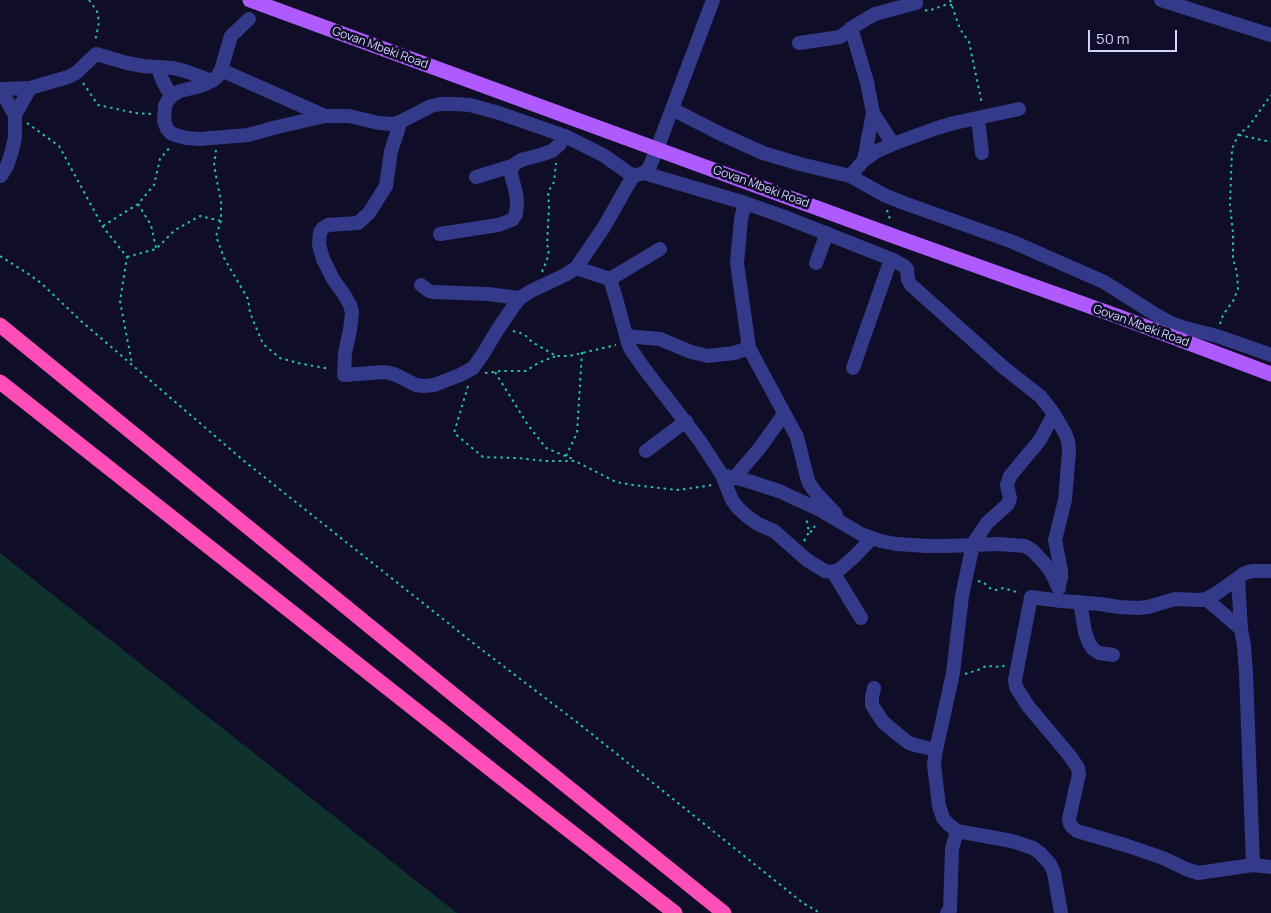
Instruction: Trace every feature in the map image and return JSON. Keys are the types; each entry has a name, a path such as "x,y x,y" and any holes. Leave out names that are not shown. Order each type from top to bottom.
{"highway":[{"path":"0,325 724,913"},
{"path":"0,382 675,913"}],"main road":[{"name":"Govan Mbeki Road","path":"250,0 1271,374"}],"street":[{"path":"400,122 391,151 386,186 369,213 358,222 328,225 323,228 320,232 319,245 333,280 345,296 352,312 345,353 344,374 383,372 396,375 416,385 434,385 472,370 520,298 576,268 639,174 649,168 713,0"},
{"path":"1160,0 1271,35"},
{"path":"799,43 835,38 875,14 916,3"},
{"path":"249,18 231,36 221,70 217,77 202,86 180,91 173,95 165,106 164,122 172,134 179,137 200,138 248,135 325,116 349,116 386,124 400,122 431,106 441,104 470,106 499,113 603,155 639,174 746,203 892,259 907,268 909,283 1003,367 1036,392 1054,414 1065,433 1070,458 1065,500 1055,540 1061,570 1058,587"},
{"path":"851,28 867,82 873,113 864,160"},
{"path":"15,115 0,89 30,88 68,77 76,73 96,54 127,63 185,71 212,81"},
{"path":"160,67 163,81 173,95"},
{"path":"221,70 325,116"},
{"path":"1,176 7,166 15,137 15,115 30,88"},
{"path":"672,109 763,153 850,176 884,195 913,207 1013,242 1104,282 1171,323 1217,336 1271,355"},
{"path":"850,176 864,160 893,144 954,123 1019,109"},
{"path":"873,113 893,144"},
{"path":"981,117 982,153"},
{"path":"476,177 512,166 521,160 552,150 563,140"},
{"path":"440,234 498,226 512,220 516,214 517,202 511,179 512,166"},
{"path":"746,203 740,219 737,263 749,348 794,430 799,442 809,483 844,523"},
{"path":"816,263 827,233"},
{"path":"576,268 610,279 660,249"},
{"path":"853,368 892,259"},
{"path":"610,279 618,302 627,340 643,367 686,421 727,479 732,500 738,508 753,521 777,534 807,560 825,571 833,572 840,569 872,538"},
{"path":"421,286 433,292 487,294 520,298"},
{"path":"627,340 660,339 691,352 708,356 734,353 749,348"},
{"path":"727,479 759,449 784,414"},
{"path":"1054,414 1040,440 1010,476 1007,484 1010,498 1008,504 987,523 973,544 962,596 953,672 934,765 941,813 947,823 957,831 1012,841 1040,853 1050,864 1054,873 1061,913"},
{"path":"646,450 686,421"},
{"path":"727,479 779,491 862,534 896,544 946,546 999,544 1025,546 1033,551 1045,564 1058,587 1061,602"},
{"path":"1271,571 1245,573 1206,599 1175,599 1148,607 1138,608 1061,602 1031,597 1015,680 1016,688 1028,706 1078,768 1079,774 1069,819 1073,828 1164,858 1198,873 1253,865 1271,867"},
{"path":"833,572 862,618"},
{"path":"1238,578 1240,629 1244,646 1246,672 1253,865"},
{"path":"1206,599 1240,629"},
{"path":"1080,602 1085,632 1089,643 1099,653 1113,655"},
{"path":"874,688 872,705 884,722 909,743 936,750"},
{"path":"947,913 950,910 952,849 957,831"}],"path":[{"path":"89,0 97,11 98,22 94,47 96,54"},
{"path":"950,0 960,29 969,42 981,117"},
{"path":"916,3 922,9 928,11 945,5 952,5"},
{"path":"76,73 98,105 135,113 164,115"},
{"path":"1217,336 1223,315 1233,301 1238,289 1237,273 1233,260 1230,205 1232,149 1238,135 1249,126 1271,95"},
{"path":"15,115 59,146 103,226 127,257 120,301 132,365"},
{"path":"1238,135 1271,142"},
{"path":"103,226 138,204 154,185 160,159 179,137"},
{"path":"218,138 214,165 221,202 221,221 216,236 224,258 248,299 250,313 263,344 280,358 298,364 327,368 344,374"},
{"path":"548,283 542,277 542,273 549,250 547,245 548,192 554,182 556,161 563,140"},
{"path":"884,195 888,216 897,238"},
{"path":"138,204 151,225 156,248"},
{"path":"127,257 156,248 175,230 200,216 221,221"},
{"path":"0,256 41,283 80,321 244,461 362,556 586,729 804,903 820,913"},
{"path":"524,334 532,342 556,356"},
{"path":"575,461 483,457 454,433 472,370 488,374 501,371 526,371 556,356 569,356 627,340"},
{"path":"566,456 577,433 582,352"},
{"path":"495,372 528,426 546,448 566,456 616,482 633,486 678,490 727,479"},
{"path":"797,552 809,532 804,503"},
{"path":"966,580 973,579 984,583 991,589 1008,589 1031,597"},
{"path":"953,672 966,674 986,666 1002,667 1019,659"}],"green space":[{"path":"0,553 457,913 0,913"}]}
